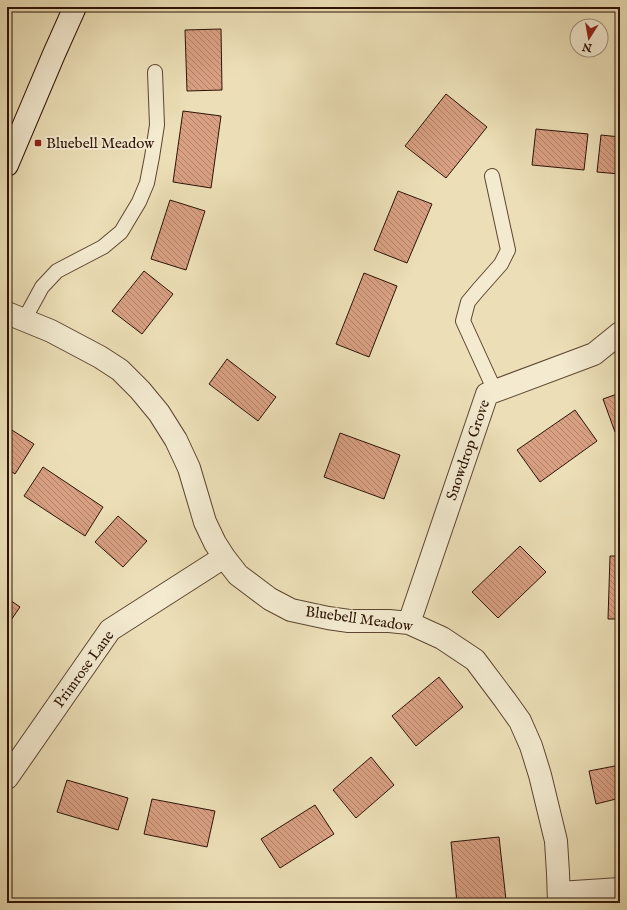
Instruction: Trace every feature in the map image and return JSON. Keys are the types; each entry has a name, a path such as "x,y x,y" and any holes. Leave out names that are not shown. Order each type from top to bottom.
{"street":[{"path":"7,165 75,7"},
{"name":"Bluebell Meadow","path":"16,316 51,331 100,357 120,370 140,390 159,413 176,440 189,468 205,522 215,543 238,575 270,599 291,610 328,618 349,621 389,621 409,623 442,638 475,660 506,700 520,721 531,746 540,775 556,841 559,898 620,889"},
{"name":"Snowdrop Grove","path":"409,623 487,394 594,354 620,333"},
{"name":"Primrose Lane","path":"7,778 110,630 224,557"}],"lane":[{"path":"16,316 57,271 103,247 121,232 139,202 147,183 157,125 155,72"},
{"path":"492,176 508,250 501,264 468,302 463,321 495,391"}],"building":[{"path":"221,29 222,90 187,91 185,30"},
{"path":"446,94 487,127 446,178 405,146"},
{"path":"183,111 221,116 211,188 173,182"},
{"path":"536,129 588,134 584,170 532,165"},
{"path":"601,135 620,137 620,174 597,172"},
{"path":"398,191 432,204 407,263 374,250"},
{"path":"170,200 205,211 186,270 151,259"},
{"path":"144,271 173,294 142,334 112,311"},
{"path":"364,273 397,286 369,357 336,344"},
{"path":"227,359 276,397 258,421 209,384"},
{"path":"620,393 620,430 615,432 603,399"},
{"path":"575,410 597,441 540,482 517,450"},
{"path":"7,427 34,444 15,474 7,468"},
{"path":"340,433 400,455 384,499 324,477"},
{"path":"43,467 103,507 85,536 24,496"},
{"path":"118,516 147,541 123,567 95,542"},
{"path":"520,546 546,572 498,618 472,592"},
{"path":"610,556 620,556 620,619 608,619"},
{"path":"7,598 20,607 7,626"},
{"path":"439,677 463,707 416,746 392,716"},
{"path":"371,757 394,785 356,818 333,790"},
{"path":"620,765 620,798 596,804 589,771"},
{"path":"67,780 128,798 118,830 57,812"},
{"path":"152,799 215,811 207,847 144,834"},
{"path":"315,805 334,834 280,868 261,839"},
{"path":"499,837 506,900 483,903 457,903 451,842"}],"place":[{"name":"Bluebell Meadow","path":"38,143"}]}
